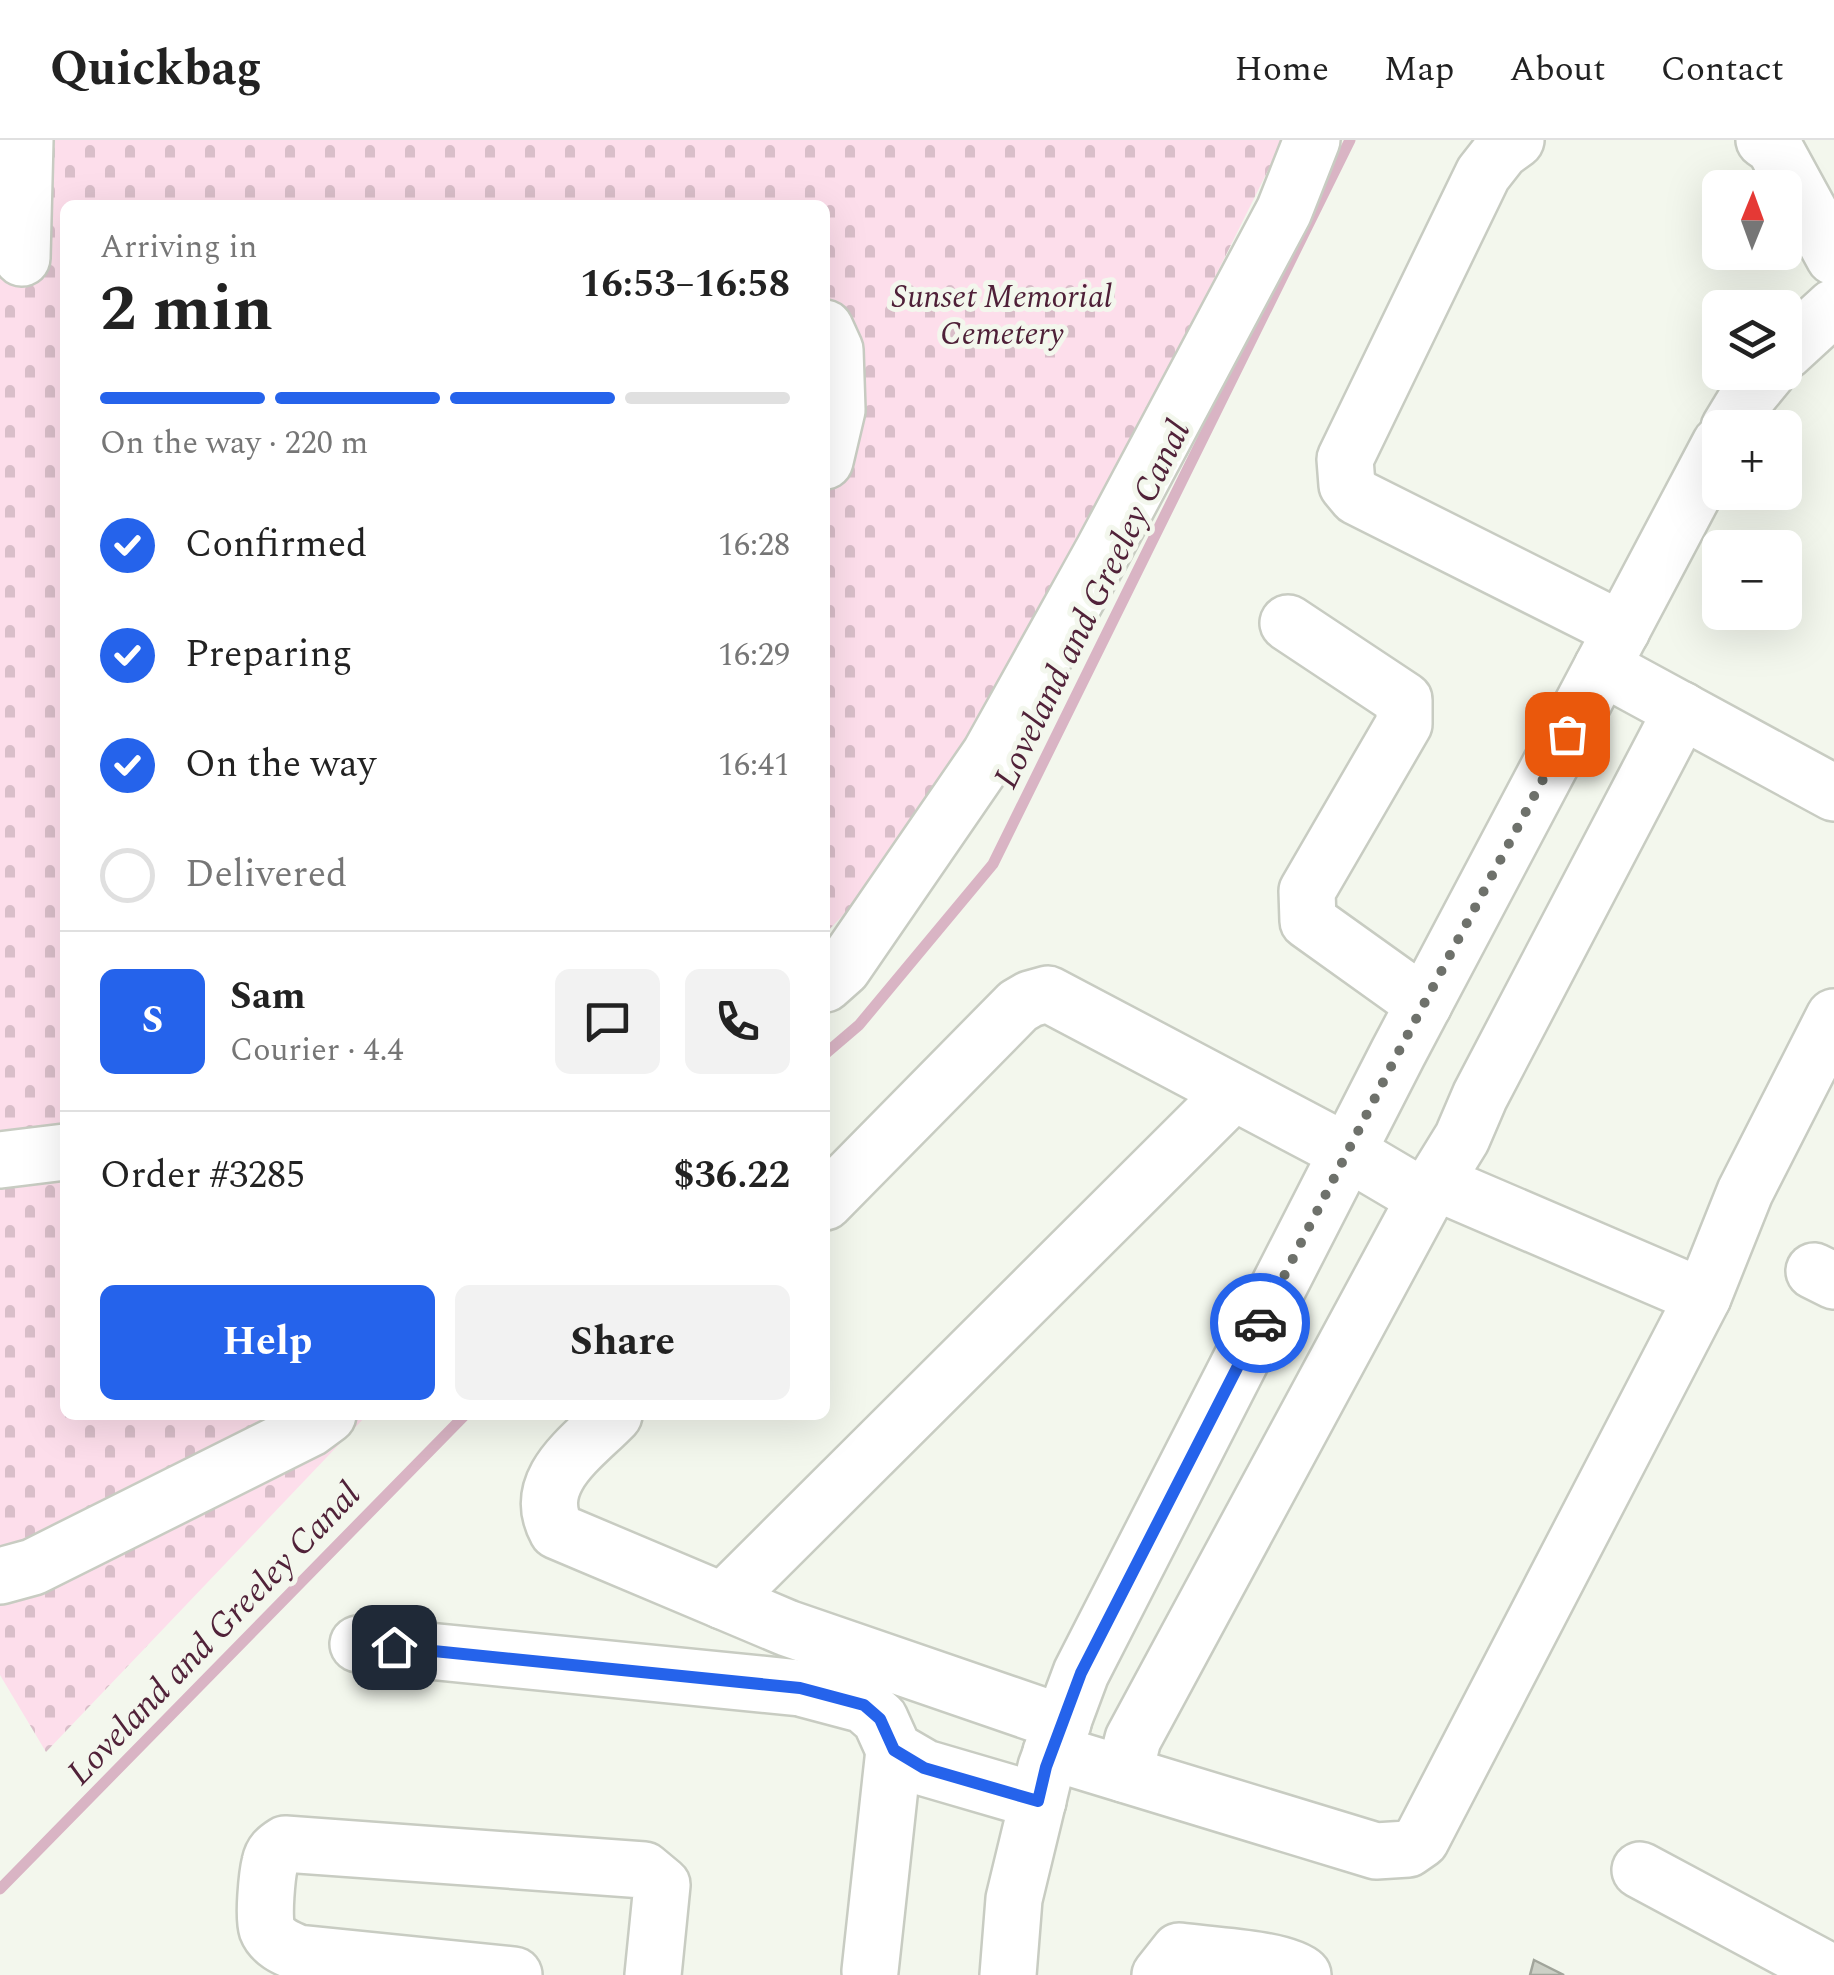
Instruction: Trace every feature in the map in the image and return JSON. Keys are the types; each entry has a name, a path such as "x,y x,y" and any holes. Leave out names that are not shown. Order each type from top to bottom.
{"street":[{"path":"25,140 29,259"},
{"path":"830,979 842,968 990,754 1104,551 1284,212 1312,140"},
{"path":"1516,140 1501,151 1474,192 1345,459 1347,485 1356,497 1612,648 1682,710 1834,793"},
{"path":"1764,140 1774,147 1834,256"},
{"path":"1802,336 1834,307"},
{"path":"830,339 835,350 838,410 830,441"},
{"path":"1008,1975 1014,1899 1051,1758 1081,1673 1424,1004 1702,478"},
{"path":"1288,623 1404,700 1404,724 1306,891 1308,921 1424,1004"},
{"path":"1124,1774 1133,1739 1380,1280 1462,1138 1480,1096 1682,710"},
{"path":"830,1197 1018,1006 1048,994 1348,1152 1430,1190 1500,1210 1703,1297"},
{"path":"609,1420 557,1473 551,1488 549,1515 558,1531 787,1628 1051,1758 1124,1774 1376,1851 1408,1848 1421,1840 1703,1297 1745,1192 1834,1017"},
{"path":"723,1601 1233,1092"},
{"path":"0,1160 60,1153"},
{"path":"0,1576 33,1567 321,1420"},
{"path":"358,1644 800,1688 864,1705 880,1719 894,1750 870,1971"},
{"path":"894,1750 924,1768 1051,1758"},
{"path":"514,1975 298,1954 280,1945 268,1932 266,1918 270,1863 276,1850 285,1844 644,1870 662,1885 653,1975"},
{"path":"1640,1870 1834,1974"},
{"path":"1160,1975 1179,1951 1266,1962 1297,1969 1303,1975"}],"green space":[{"name":"Sunset Memorial Cemetery","path":"0,140 1283,140 959,793 830,929 830,200 60,200 60,1420 362,1420 46,1752 0,1675"}],"building":[{"path":"1534,1960 1564,1975 1530,1975"}],"waterway":[{"name":"Loveland and Greeley Canal","path":"830,1050 859,1025 993,864 1350,140"},
{"name":"Loveland and Greeley Canal","path":"0,1889 460,1420"}],"way so far":[{"path":"1260,1323 1567,734"}],"route":[{"path":"394,1647 800,1688 838,1697 864,1705 880,1719 894,1750 924,1768 1038,1801 1046,1767 1081,1673 1260,1323"}]}
